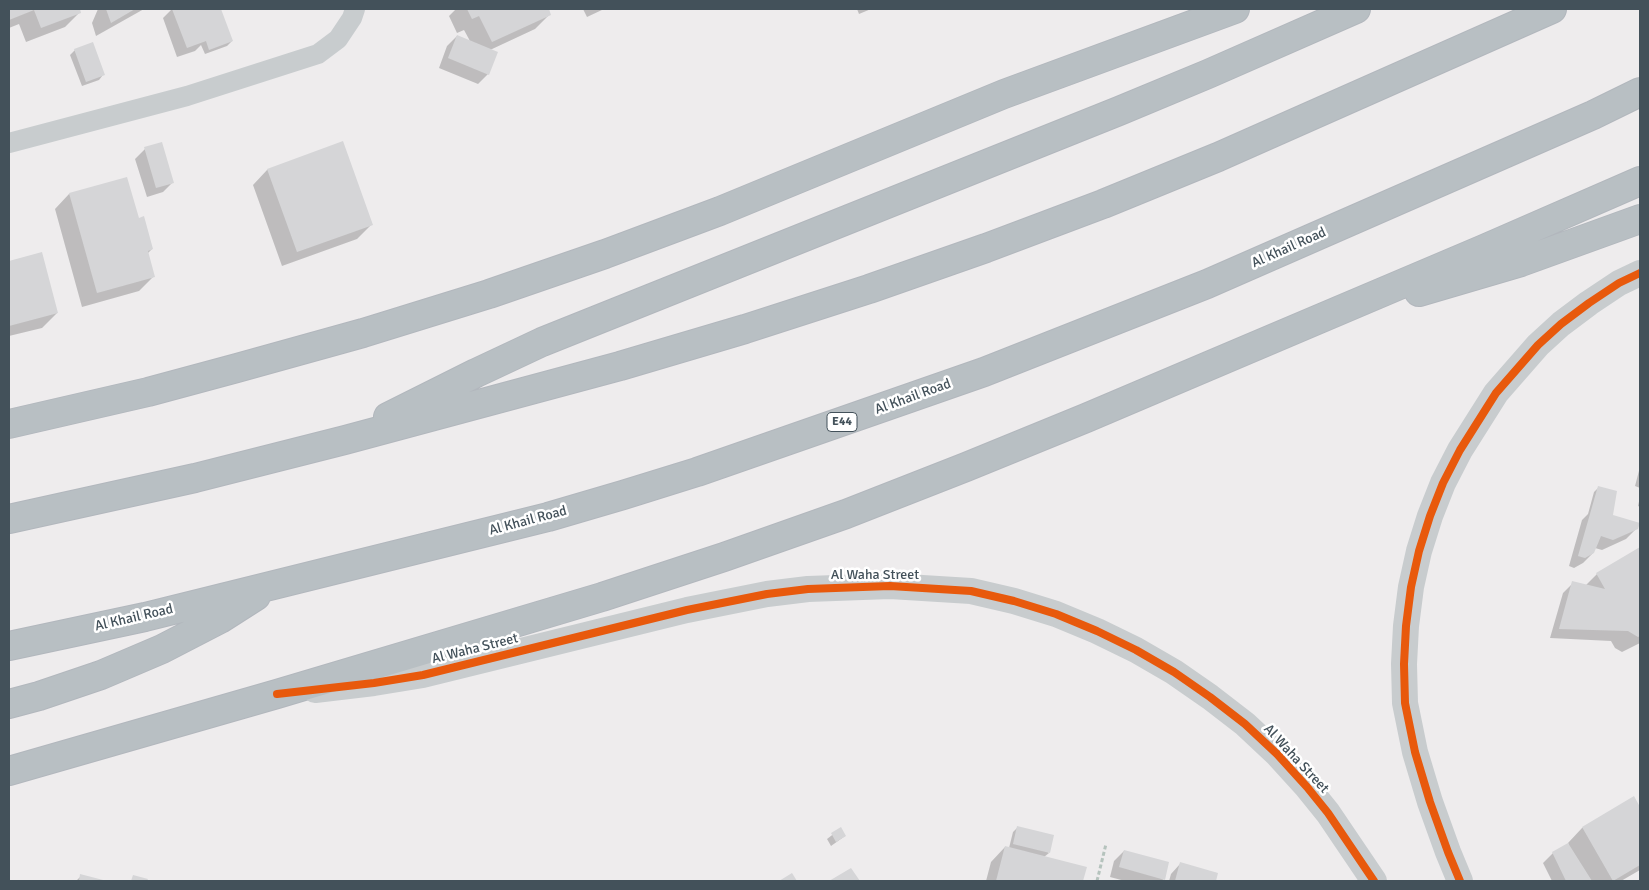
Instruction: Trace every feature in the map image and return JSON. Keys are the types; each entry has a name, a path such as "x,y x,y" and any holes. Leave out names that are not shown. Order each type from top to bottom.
{"highway":[{"path":"1152,40 1203,9"},
{"path":"9,424 139,394 237,368 363,333 489,294 605,254 720,211 1004,94 1235,9"},
{"path":"345,440 418,402 542,342 1119,111 1356,9"},
{"path":"9,519 186,480 345,440 620,366 745,329 869,289 1103,204 1218,157 1552,9"},
{"name":"Al Khail Road","path":"9,646 144,617 548,517 697,472 946,385 1096,329 1207,284 1593,115 1640,92"},
{"path":"9,771 277,694 602,597 846,514 966,468 1640,181"},
{"path":"1344,308 1424,291 1477,276 1640,219"},
{"path":"9,704 101,675 162,649 220,618 276,583"}],"street":[{"path":"9,143 187,96 318,54 338,39 352,18 355,9"},
{"path":"1460,881 1430,802 1415,752 1405,702 1406,626 1411,587 1419,551 1430,516 1447,474 1464,442 1496,393 1522,362 1561,324 1619,283 1640,273"},
{"name":"Al Waha Street","path":"277,694 374,684 422,675 687,610 767,594 849,587 922,587 971,592 1056,614 1096,631 1136,650 1210,697 1245,724 1307,787 1328,813 1374,881"}],"path":[{"path":"1097,881 1106,844"}],"building":[{"path":"9,9 80,9 81,13 41,28 34,10 9,20"},
{"path":"106,9 135,9 111,23"},
{"path":"172,9 221,9 233,41 209,50 206,41 187,48"},
{"path":"467,9 549,9 551,15 492,42 479,16 472,19"},
{"path":"457,35 498,52 489,75 448,58"},
{"path":"93,42 105,75 86,82 74,49"},
{"path":"343,141 373,225 297,252 267,169"},
{"path":"162,142 174,183 156,188 144,147"},
{"path":"127,177 139,218 144,216 153,249 148,251 155,277 97,293 69,193"},
{"path":"42,252 58,313 9,326 9,261"},
{"path":"1598,486 1617,491 1613,515 1640,523 1638,529 1613,540 1601,536 1594,553 1585,558 1578,556"},
{"path":"1640,547 1640,636 1638,637 1628,631 1559,629 1572,581 1605,589 1596,573"},
{"path":"1634,796 1640,807 1640,865 1613,881 1582,827"},
{"path":"1017,826 1054,835 1050,853 1013,844"},
{"path":"841,827 846,836 836,842 831,833"},
{"path":"1568,843 1592,881 1566,881 1552,852"},
{"path":"1005,846 1087,867 1083,881 996,881"},
{"path":"1124,850 1169,862 1165,880 1119,867"},
{"path":"1180,862 1218,873 1216,881 1175,881"},
{"path":"851,868 860,881 829,881"},
{"path":"792,873 797,881 779,881"},
{"path":"80,874 107,881 79,881"},
{"path":"133,875 148,879 147,881 131,881"}],"cycle path":[{"path":"1460,881 1430,802 1415,752 1405,703 1404,664 1406,626 1411,587 1419,551 1443,483 1460,450 1496,393 1538,345 1561,324 1619,283 1640,273"},
{"path":"277,694 374,683 423,675 687,610 767,594 808,589 890,586 971,591 1014,601 1056,614 1097,631 1136,650 1174,672 1210,697 1245,724 1277,754 1307,787 1328,813 1374,881"}]}
